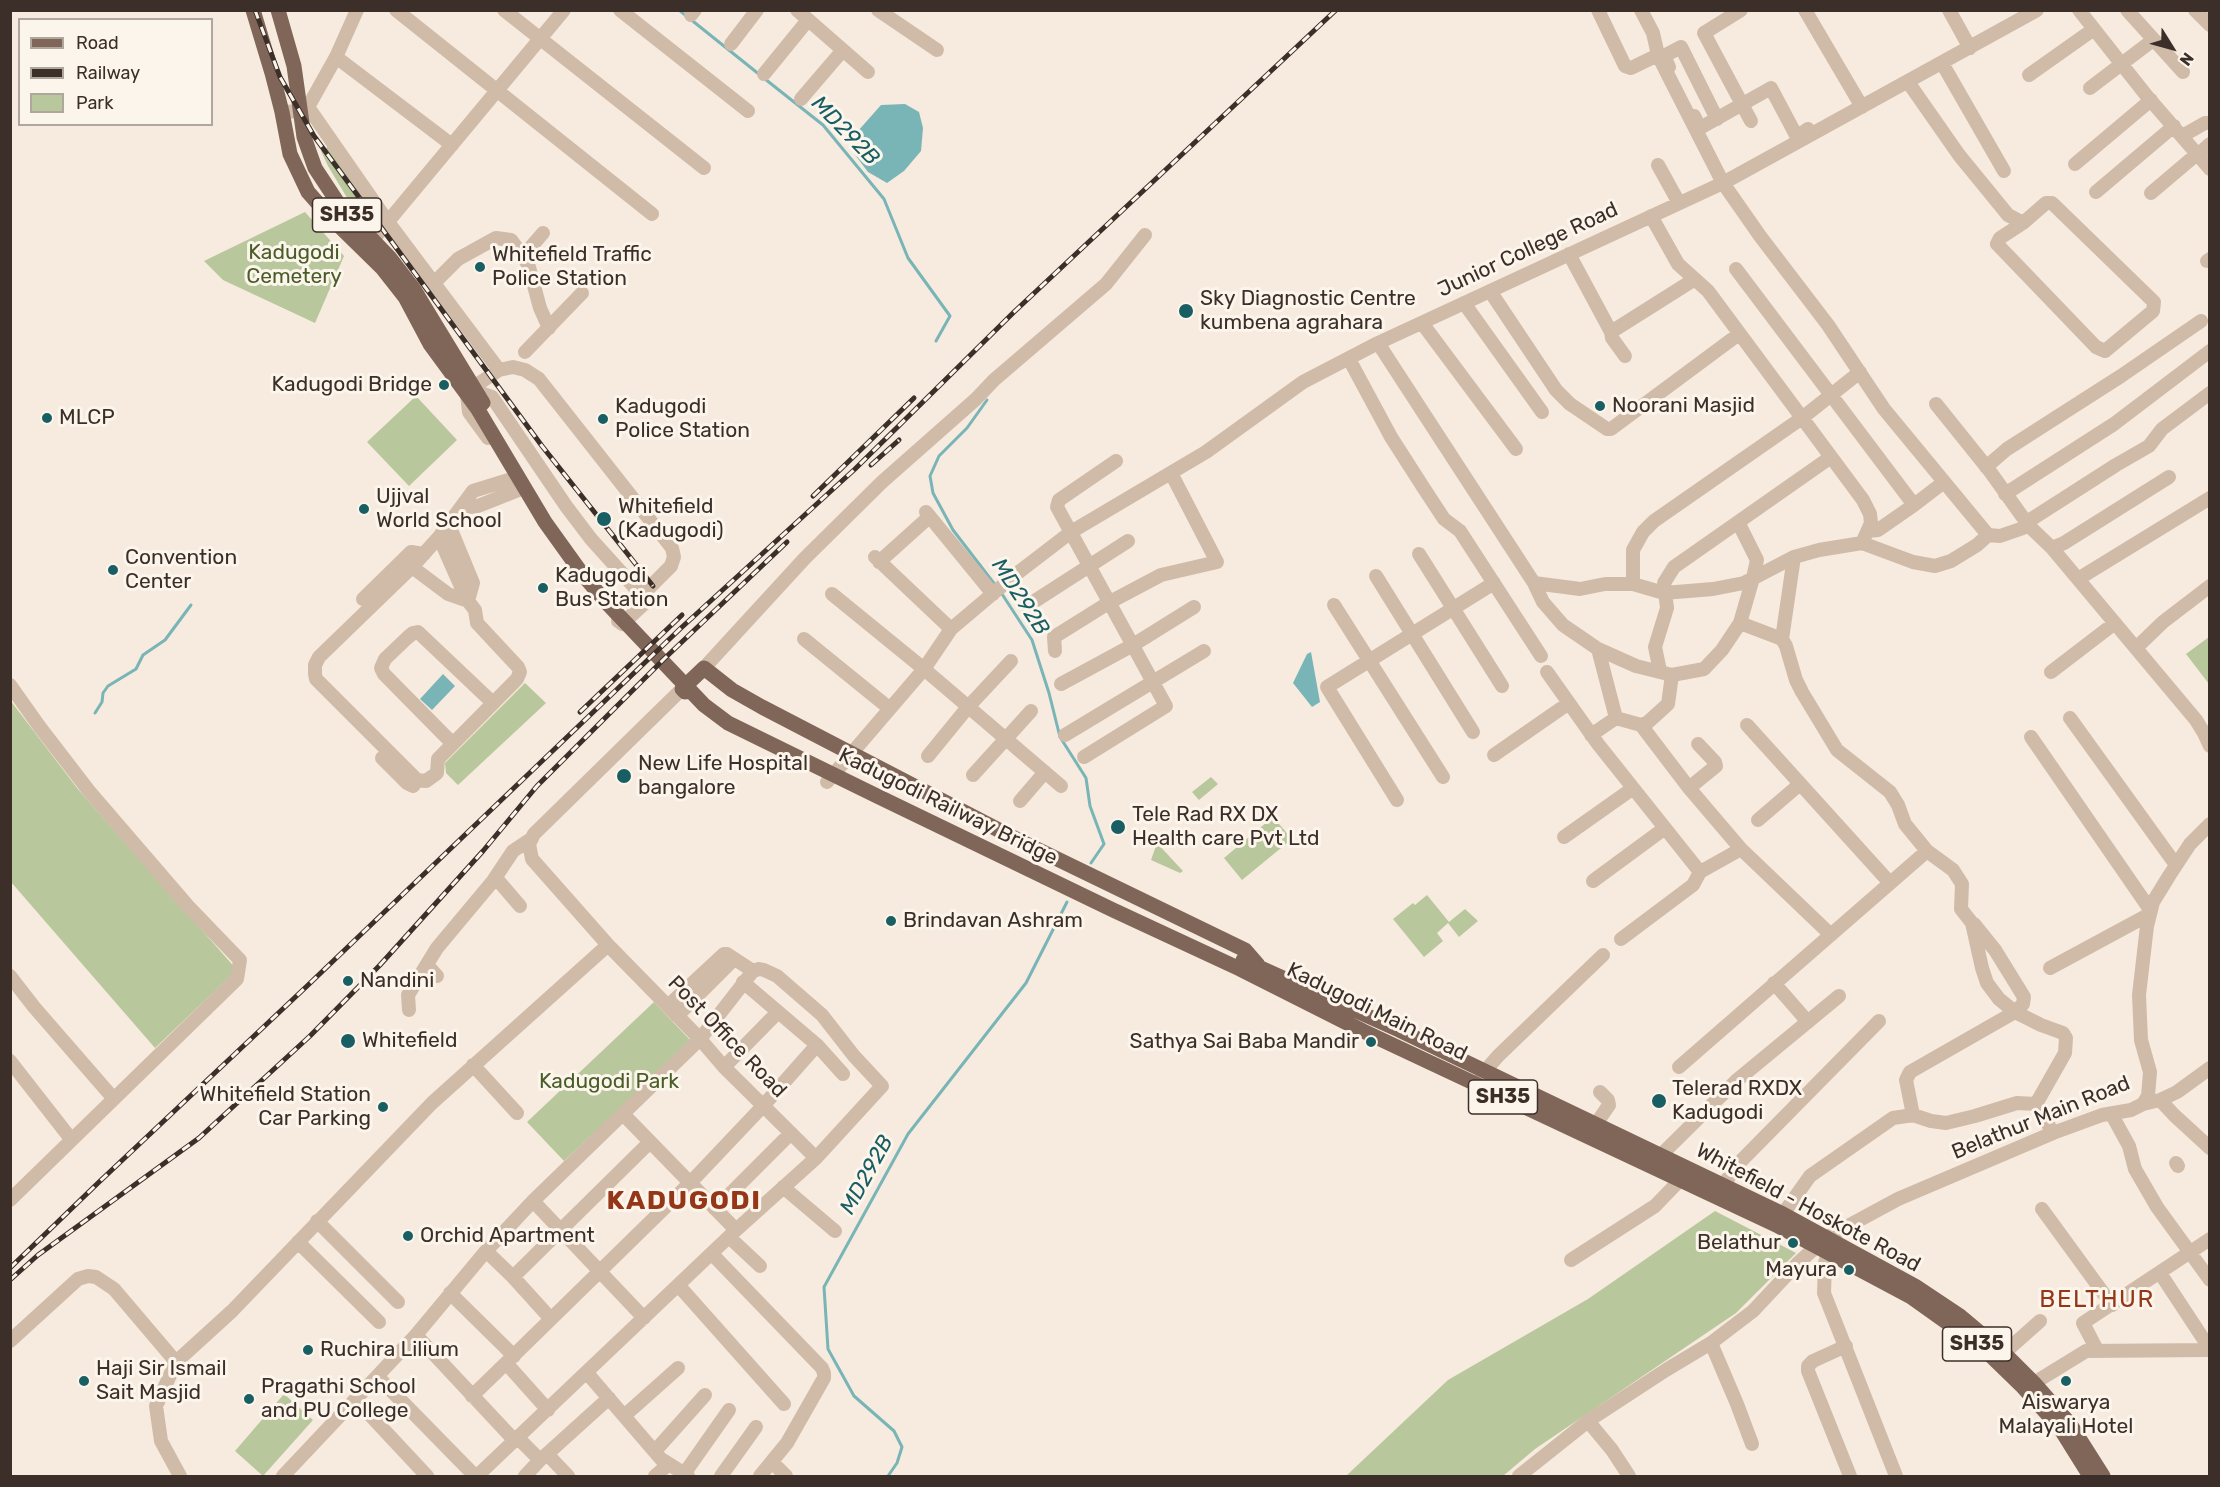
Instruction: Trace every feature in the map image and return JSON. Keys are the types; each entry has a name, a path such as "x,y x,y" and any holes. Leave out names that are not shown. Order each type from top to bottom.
{"main road":[{"name":"SH35","path":"253,10 282,112 290,154 300,178 320,207 369,245 413,288 476,396"},
{"name":"SH35","path":"278,10 305,109 304,137 315,168 405,297 430,344 476,396"},
{"name":"Kadugodi Railway Bridge","path":"476,396 546,522 572,560 606,602 704,705 728,723 877,796 1241,964"},
{"path":"704,668 732,690 1016,839 1245,950 1257,972 1231,975 1061,891 827,782 722,730 682,689 704,668"},
{"name":"Kadugodi Main Road","path":"1241,964 1478,1085 1824,1246 1911,1297 1984,1349 2022,1385 2060,1428 2090,1476"},
{"name":"Whitefield - Hoskote Road","path":"1257,972 1485,1071 1661,1155 1783,1214 1824,1246 1923,1292 1960,1316 2004,1353 2034,1383 2070,1424 2103,1476"}],"street":[{"path":"305,109 336,57 357,10"},
{"path":"396,10 652,214"},
{"path":"504,10 704,168"},
{"path":"369,245 564,10"},
{"path":"620,10 748,111"},
{"path":"731,44 757,10"},
{"path":"878,10 937,50"},
{"path":"1598,10 1625,66 1631,68 1658,55"},
{"path":"1641,10 1653,33 1658,55 1723,183 1828,325 1884,409 1988,535"},
{"path":"1741,10 1704,33 1751,121"},
{"path":"1805,10 1861,104"},
{"path":"1949,10 1970,48"},
{"name":"Junior College Road","path":"827,782 924,669 951,629 1071,532 1206,452 1303,382 1378,343 1723,183 1836,117 1908,82 2037,10"},
{"path":"2079,10 2210,169"},
{"path":"2127,10 2183,72"},
{"path":"2195,10 2210,25"},
{"path":"764,74 802,15 868,72"},
{"path":"2029,75 2094,29"},
{"path":"2090,88 2153,40"},
{"path":"1716,119 1681,47 1664,56 1700,128 1716,119 1742,104 1771,88 1797,137 1836,117"},
{"path":"801,99 843,50"},
{"path":"336,57 452,145"},
{"path":"1942,63 2004,171"},
{"path":"1908,82 1973,172 2008,215 2023,223"},
{"path":"2075,164 2151,100"},
{"path":"282,112 305,109"},
{"path":"305,109 499,370"},
{"path":"2096,192 2178,131 2210,123"},
{"path":"2151,193 2210,144"},
{"path":"1658,165 1679,203"},
{"path":"2046,203 2052,203 2154,303 2154,311 2105,351 2096,347 1996,244 2000,238 2023,223 2046,203"},
{"path":"1651,216 1678,264 1708,291 1863,500 1870,514 1871,523 1865,537"},
{"path":"524,256 543,233"},
{"path":"704,668 805,558 882,483 976,399 994,380 1106,284 1145,235"},
{"path":"413,288 434,283 458,259 496,238 511,240 524,256 529,267 540,308 549,328"},
{"path":"1569,254 1611,332 1612,338 1625,356"},
{"path":"1736,269 1914,505"},
{"path":"1611,332 1695,279"},
{"path":"1490,291 1556,390 1570,404 1607,429 1611,429 1739,334"},
{"path":"525,352 582,293"},
{"path":"1464,303 1542,412"},
{"path":"1986,467 2007,449 2121,376 2201,321"},
{"path":"1422,324 1516,449"},
{"path":"1378,343 1534,583 1551,613 1563,625 1598,649 1636,666 1666,673 1704,669 1722,650 1740,623 1757,561 1738,522"},
{"path":"2005,494 2114,424 2210,351"},
{"path":"1348,359 1391,437 1444,519 1460,531 1541,656"},
{"path":"476,396 492,397 591,539 647,601 622,624 607,613 565,562 518,483 469,412 476,396 499,370 520,368 539,379 672,548 674,557 672,566 642,595"},
{"path":"1633,585 1633,550 1643,532 1654,521 1802,418 1860,372"},
{"path":"1865,537 1913,562 1935,566 1951,561 1988,535 2000,536 2028,524 2116,465 2150,446 2162,429 2210,393"},
{"path":"1936,404 2028,524 2052,548 2196,720 2210,746"},
{"path":"1591,735 1616,718 1641,725 1647,723 1668,704 1666,673 1654,647 1666,616 1668,589 1674,567 1831,457"},
{"path":"1084,757 1166,706 1057,507 1059,500 1116,461"},
{"path":"1055,651 1054,637 1110,602 1161,575 1217,562 1171,473"},
{"path":"2052,548 2064,543 2169,477"},
{"path":"1534,583 1580,589 1605,584 1668,589 1713,589 1744,583 1794,557 1865,537 1944,482"},
{"path":"439,537 465,595 475,610 477,623 520,672 517,679 438,759 439,769 434,777 426,781 417,780 316,679 315,665 319,657 412,567 461,508 478,506 518,483"},
{"path":"2078,579 2210,498"},
{"path":"951,629 877,560 928,514 993,594"},
{"path":"449,525 473,583 465,595"},
{"path":"1027,606 1128,541"},
{"path":"363,599 411,552 424,554"},
{"path":"1419,554 1502,686"},
{"path":"1794,557 1782,639 1802,692 1837,750 1890,792 1905,824 1927,851 1953,870 1962,884 1961,909 1995,950 2024,998 2023,1004 2015,1012 1910,1072 1906,1080 1913,1115"},
{"path":"412,567 448,594 465,595"},
{"path":"1376,576 1473,732"},
{"path":"1397,800 1327,687 1494,582"},
{"path":"2136,648 2163,622 2210,586"},
{"path":"832,594 1061,786"},
{"path":"1335,605 1443,777"},
{"path":"1061,684 1133,645 1194,607"},
{"path":"1740,623 1782,639"},
{"path":"2051,672 2115,623"},
{"path":"453,744 384,674 381,668 385,659 413,633 418,632 493,703"},
{"path":"804,639 889,708"},
{"path":"1598,649 1616,718"},
{"path":"1065,735 1204,651"},
{"path":"928,756 968,707 1011,661"},
{"path":"1546,672 1632,789 1701,872"},
{"path":"10,685 88,791 188,906 240,960 237,979 10,1200"},
{"path":"409,1010 408,994 437,948 496,878 513,851 531,839 682,689"},
{"path":"1494,755 1569,704"},
{"path":"973,775 1030,711"},
{"path":"2070,718 2176,865"},
{"path":"1641,725 1689,788 1741,849 1831,935"},
{"path":"1747,725 1890,883"},
{"path":"2031,737 2150,913 2050,968"},
{"path":"1689,788 1716,766 1716,762 1698,744"},
{"path":"376,752 407,783 413,786 417,780"},
{"path":"1020,801 1044,772"},
{"path":"1758,820 1800,784"},
{"path":"1564,837 1632,789"},
{"path":"1593,881 1665,828"},
{"name":"Belathur Main Road","path":"1519,1476 1588,1420 1711,1344 1753,1311 1824,1246 1898,1199 2053,1133 2102,1115 2144,1104 2148,1096 2150,1072 2141,1040 2139,995 2150,913 2153,902 2176,865 2208,829"},
{"name":"Post Office Road","path":"531,839 529,849 532,859 608,945 700,1039 724,1067 816,1158"},
{"path":"1621,939 1693,885 1701,872 1741,849"},
{"path":"1679,1067 1927,851"},
{"path":"496,878 520,906"},
{"path":"1972,923 1987,983 1999,999 2015,1012 2041,1025 2063,1032 2066,1038 2065,1053 2036,1104"},
{"path":"180,1476 161,1441 156,1406 176,1362 232,1311 395,1140 473,1065 608,945"},
{"path":"1478,1085 1485,1071 1603,955"},
{"path":"672,1011 734,959 753,971"},
{"path":"427,965 437,976"},
{"path":"283,1476 378,1377 486,1251 533,1201 700,1039 753,971 764,970 777,976 822,1016 882,1086 816,1158 476,1476 378,1377"},
{"path":"10,976 33,1007 114,1099"},
{"path":"743,982 817,1045 843,1074"},
{"path":"1774,983 1808,1022"},
{"path":"1661,1155 1736,1081 1839,996"},
{"path":"724,1067 778,1012"},
{"path":"1723,1185 1748,1154 1879,1021"},
{"path":"472,1396 598,1270 690,1183 817,1045"},
{"path":"10,1061 71,1139"},
{"path":"473,1065 517,1113"},
{"path":"2144,1104 2160,1100 2190,1083 2210,1068"},
{"path":"1596,1124 1609,1105 1608,1100 1600,1092"},
{"path":"2160,1100 2210,1148"},
{"path":"1783,1214 1810,1176 1893,1118 1913,1115 1946,1123 2017,1103 2036,1104"},
{"path":"2036,1104 2053,1133"},
{"path":"623,1114 715,1209 760,1266"},
{"path":"2112,1114 2129,1146 2135,1169 2157,1207 2210,1280"},
{"path":"715,1209 791,1133"},
{"path":"513,1277 559,1229 650,1142"},
{"path":"1571,1260 1655,1206 1680,1180"},
{"path":"783,1187 835,1232"},
{"path":"533,1201 644,1318"},
{"path":"2042,1209 2112,1305"},
{"path":"317,1221 398,1302"},
{"path":"2097,1350 2082,1324 2210,1239"},
{"path":"298,1242 379,1323"},
{"path":"1824,1246 1824,1293 1896,1476"},
{"path":"486,1251 551,1319"},
{"path":"712,1254 822,1368 824,1373 824,1378 787,1443 760,1476"},
{"path":"2160,1273 2210,1350"},
{"path":"10,1341 78,1279 88,1276 96,1277 114,1289 176,1362"},
{"path":"679,1286 784,1404"},
{"path":"450,1293 510,1360 548,1410"},
{"path":"2004,1353 2040,1321"},
{"path":"416,1335 472,1396 517,1440 568,1476"},
{"path":"1711,1344 1752,1444"},
{"path":"1846,1346 1813,1361 1808,1366 1808,1371 1850,1476"},
{"path":"2034,1383 2086,1351 2210,1350"},
{"path":"624,1416 678,1368"},
{"path":"587,1373 655,1451 686,1475 729,1410"},
{"path":"655,1451 705,1395"},
{"path":"525,1476 609,1398"},
{"path":"356,1400 428,1476"},
{"path":"1588,1420 1629,1476"},
{"path":"721,1476 756,1427"},
{"path":"772,1463 786,1476"},
{"path":"655,1476 669,1464"}],"green space":[{"path":"331,145 376,210 366,218 352,206 328,166 321,151"},
{"name":"Kadugodi Cemetery","path":"305,212 344,256 315,323 223,280 204,261"},
{"path":"416,396 457,440 409,486 367,442"},
{"path":"2209,637 2209,684 2186,654"},
{"path":"525,683 546,703 458,785 446,773 445,763"},
{"path":"10,700 77,788 237,970 155,1048 11,882"},
{"path":"1211,777 1218,784 1199,800 1192,792"},
{"path":"1273,817 1292,839 1242,880 1224,858"},
{"path":"1157,843 1183,871 1180,873 1151,860"},
{"path":"1427,895 1449,922 1465,909 1478,921 1459,937 1448,923 1437,933 1443,941 1424,957 1393,919"},
{"name":"Kadugodi Park","path":"654,1002 691,1041 564,1161 527,1122"},
{"path":"1715,1211 1796,1253 1736,1313 1535,1449 1503,1476 1346,1476 1448,1380 1588,1299"},
{"path":"284,1394 313,1420 263,1476 235,1451"}],"water":[{"path":"905,104 919,112 923,128 921,151 904,171 887,183 868,172 853,152 850,140 881,105"},
{"path":"1311,652 1320,702 1312,707 1293,683 1307,654"},
{"path":"443,674 455,686 432,710 420,699"}],"waterway":[{"name":"MD292B","path":"679,10 760,75"},
{"name":"MD292B","path":"765,79 823,125 884,199 908,258 950,316 936,341"},
{"name":"MD292B","path":"987,400 967,428 939,456 930,476 933,493 953,530 996,586"},
{"name":"MD292B","path":"1000,591 1032,640 1060,737 1086,778 1090,806 1104,844 1091,863"},
{"path":"95,713 108,686 136,669 143,655 165,640 191,605"},
{"name":"MD292B","path":"888,1476 897,1463 902,1447 894,1431 854,1396 828,1349 824,1287 908,1134 1026,983 1067,902"}],"railway":[{"path":"255,10 280,77 314,136 542,446 653,586"},
{"path":"10,1268 681,628 855,469 1014,312 1336,10"},
{"path":"813,496 914,398"},
{"path":"871,465 899,440"},
{"path":"10,1280 38,1255 199,1138 310,1036 380,965 483,851 537,786 665,658 787,542"},
{"path":"580,712 682,615"}],"place":[{"name":"Whitefield Traffic Police Station","path":"480,267"},
{"name":"Sky Diagnostic Centre kumbena agrahara","path":"1186,311"},
{"name":"Kadugodi Bridge","path":"444,385"},
{"name":"Noorani Masjid","path":"1600,406"},
{"name":"MLCP","path":"47,418"},
{"name":"Kadugodi Police Station","path":"603,419"},
{"name":"Ujjval World School","path":"364,509"},
{"name":"Whitefield (Kadugodi)","path":"604,519"},
{"name":"Convention Center","path":"113,570"},
{"name":"Kadugodi Bus Station","path":"543,588"},
{"name":"New Life Hospital bangalore","path":"624,776"},
{"name":"Tele Rad RX DX Health care Pvt Ltd","path":"1118,827"},
{"name":"Brindavan Ashram","path":"891,921"},
{"name":"Nandini","path":"348,981"},
{"name":"Whitefield","path":"348,1041"},
{"name":"Sathya Sai Baba Mandir","path":"1371,1042"},
{"name":"Telerad RXDX Kadugodi","path":"1659,1101"},
{"name":"Whitefield Station Car Parking","path":"383,1107"},
{"name":"Orchid Apartment","path":"408,1236"},
{"name":"Belathur","path":"1793,1243"},
{"name":"Mayura","path":"1849,1270"},
{"name":"Ruchira Lilium","path":"308,1350"},
{"name":"Haji Sir Ismail Sait Masjid","path":"84,1381"},
{"name":"Aiswarya Malayali Hotel","path":"2066,1381"},
{"name":"Pragathi School and PU College","path":"249,1399"}],"district":[{"name":"KADUGODI","path":"684,1201"},
{"name":"BELTHUR","path":"2097,1300"}]}
